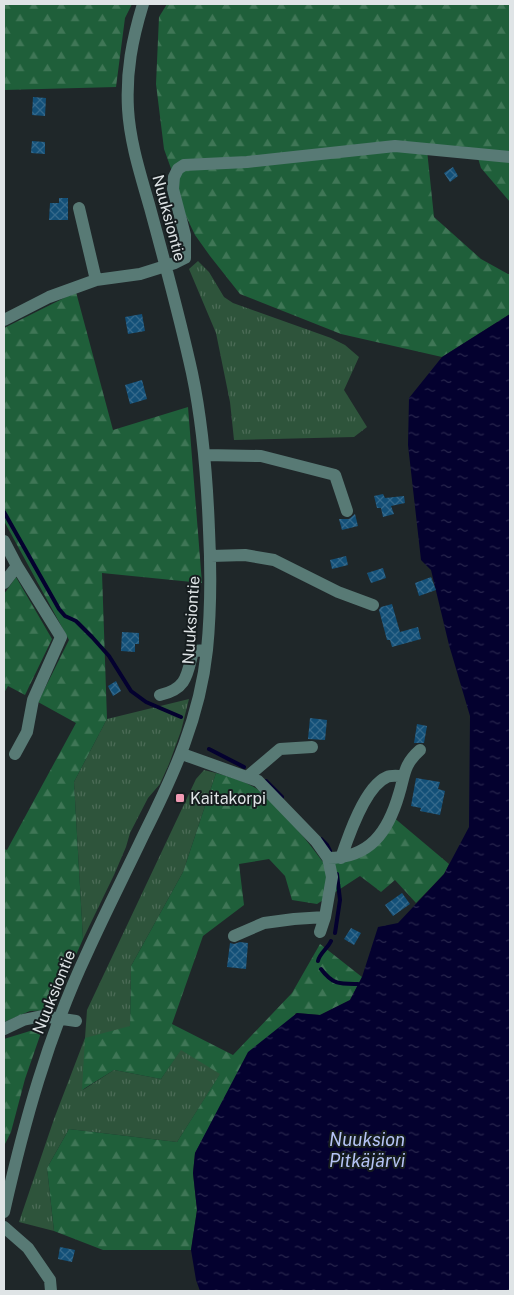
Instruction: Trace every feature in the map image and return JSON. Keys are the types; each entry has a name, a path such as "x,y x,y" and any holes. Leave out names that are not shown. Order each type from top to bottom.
{"street":[{"name":"Nuuksiontie","path":"4,1212 33,1094 60,1018 85,957 182,754 202,680 207,650 210,605 210,556 205,455 193,376 183,331 138,163 128,112 128,77 132,43 143,4"},
{"path":"4,320 49,297 96,280 140,274 185,258 185,234 173,189 174,177 178,169 184,165 247,162 395,146 510,157"},
{"path":"79,208 96,280"},
{"path":"205,455 261,456 335,475 347,511"},
{"path":"4,541 16,566 61,638 33,700 27,732 14,754"},
{"path":"210,556 245,556 274,560 338,592 373,605"},
{"path":"4,582 16,566"},
{"path":"160,695 180,687 187,674 193,651 207,650"},
{"path":"247,777 280,749 312,747"},
{"path":"334,858 358,853 378,839 392,816 400,792 402,776 414,756 420,750"},
{"path":"182,754 258,782 334,858"},
{"path":"320,932 325,917 334,858 374,787 386,777 402,776"},
{"path":"234,936 264,922 294,918 325,917"},
{"path":"4,1029 23,1020 42,1016 76,1020"},
{"path":"4,1227 28,1248 50,1280 51,1291"}],"green space":[{"path":"4,4 132,4 125,18 116,87 4,90"},
{"path":"167,4 510,4 510,202 481,168 477,155 427,150 434,217 481,259 510,274 510,314 442,357 341,334 240,294 195,235 173,189 174,177 164,149 156,84 159,17"},
{"path":"198,261 209,272 224,297 233,303 331,338 345,345 359,357 344,390 367,427 354,437 234,440 230,402 216,333 189,269"},
{"path":"76,292 113,430 188,407 202,583 102,573 107,719 74,782 83,939 52,1010 30,1011 4,1022 4,849 7,850 76,723 38,702 69,640 4,521 4,328"},
{"path":"16,577 52,639 25,695 8,686 4,693 4,594"},
{"path":"189,699 181,731 169,764 160,784 148,798 130,833 114,875 83,939 74,782 107,719"},
{"path":"204,770 216,773 183,872 131,966 130,1026 83,1090 114,1070 161,1079 181,1049 221,1073 177,1142 69,1129 47,1168 54,1231 19,1222 54,1119 85,1038 87,1010 196,779"},
{"path":"216,773 243,782 261,792 290,821 323,862 358,853 392,816 449,864 444,874 416,903 395,880 381,892 360,876 317,904 292,900 285,876 269,859 239,864 244,905 203,936 172,1024 233,1055 292,993 320,944 362,977 350,1000 320,1015 296,1013 210,1126 195,1153 193,1173 197,1210 191,1250 103,1250 54,1231 47,1168 69,1129 177,1142 220,1074 181,1050 161,1079 114,1070 82,1090 85,1038 130,1026 131,966 183,872"},
{"path":"43,1027 25,1079 11,1132 4,1146 4,1039"}],"water":[{"name":"Nuuksion Pitkäjärvi","path":"510,314 510,1291 200,1291 196,1280 191,1250 197,1210 193,1173 195,1153 248,1052 297,1013 320,1015 350,1000 362,977 378,927 398,923 444,874 469,827 470,716 449,645 431,570 421,560 408,445 409,398 442,357"}],"building":[{"path":"33,97 46,98 45,116 32,115"},
{"path":"32,141 45,142 45,154 31,153"},
{"path":"453,167 458,176 450,182 444,173"},
{"path":"59,198 68,198 68,220 49,220 50,203 59,203"},
{"path":"142,314 145,331 128,334 125,317"},
{"path":"142,380 147,399 130,404 125,385"},
{"path":"383,494 385,498 404,496 405,503 391,506 394,514 383,517 381,508 377,508 374,496"},
{"path":"355,514 358,526 342,530 339,519 349,519"},
{"path":"346,556 348,565 332,569 330,560"},
{"path":"383,568 386,578 371,583 367,573"},
{"path":"431,577 436,590 419,596 415,583"},
{"path":"392,604 400,632 418,627 421,639 392,647 390,640 387,640 379,610 381,607"},
{"path":"122,632 139,633 139,644 135,644 135,652 121,651"},
{"path":"116,681 121,691 113,696 108,686"},
{"path":"310,718 327,720 325,740 308,739"},
{"path":"417,724 427,726 424,743 414,743"},
{"path":"416,778 440,782 438,789 445,791 440,815 420,811 421,808 411,806"},
{"path":"402,893 410,904 393,916 385,905"},
{"path":"351,928 361,933 354,945 344,939"},
{"path":"230,943 248,943 246,969 227,967"},
{"path":"60,1247 75,1250 72,1262 58,1259"}],"waterway":[{"path":"4,512 59,609 65,616 76,621 109,656 131,691 146,702 181,717"},
{"path":"209,749 244,767"},
{"path":"266,781 282,797"},
{"path":"321,839 330,851"},
{"path":"335,933 340,900 337,874"},
{"path":"318,961 331,941"},
{"path":"321,969 333,981 358,984"}],"place":[{"name":"Kaitakorpi","path":"180,798"}]}
